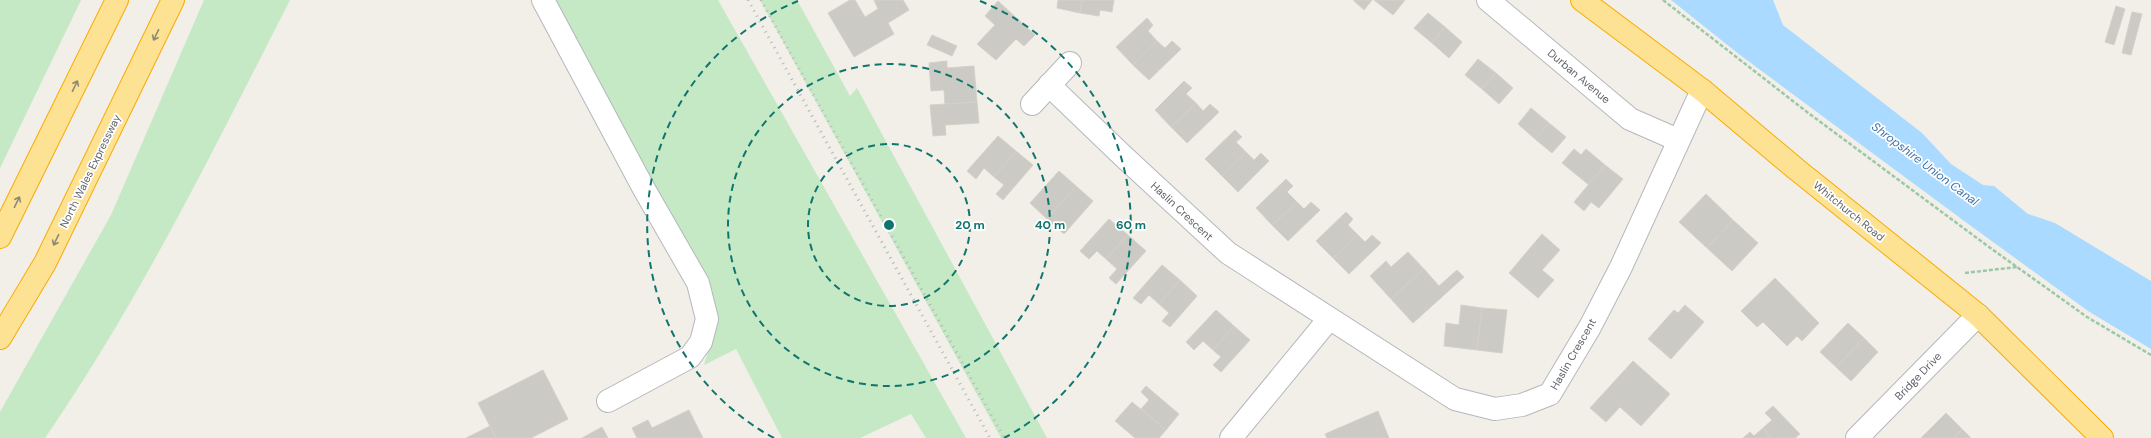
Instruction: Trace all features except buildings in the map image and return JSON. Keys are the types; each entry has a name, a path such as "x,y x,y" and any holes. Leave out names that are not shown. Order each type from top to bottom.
{"highway":[{"path":"0,237 117,0"},
{"name":"North Wales Expressway","path":"0,338 45,263 173,0"},
{"name":"Whitchurch Road","path":"1582,0 1702,90 1978,314 2102,438"}],"street":[{"path":"543,0 644,188 698,283 707,319 701,342 690,357 608,400"},
{"name":"Durban Avenue","path":"1488,0 1630,119 1678,140"},
{"path":"1032,104 1070,63"},
{"name":"Haslin Crescent","path":"1049,85 1228,253 1455,399 1495,409 1522,405 1550,394 1590,327 1621,267 1702,90"},
{"name":"Bridge Drive","path":"1857,438 1978,314"},
{"path":"1231,438 1329,319"}],"path":[{"path":"1663,0 1807,112 2017,267 2087,317 2151,355"},
{"path":"1930,276 2017,267"}],"green space":[{"path":"0,0 81,0 0,168"},
{"path":"204,0 290,0 175,223 113,332 80,386 45,438 0,438 0,412 111,215"},
{"path":"551,0 718,0 966,438 926,438 911,414 860,438 782,438 736,349 704,365 716,326"},
{"path":"760,0 797,0 850,96 857,88 1047,438 1001,438"}],"water":[{"name":"Shropshire Union Canal","path":"1671,0 1773,0 1783,25 1922,133 1951,164 1983,185 1994,186 2028,214 2055,223 2151,281 2151,349 2088,311 1971,226 1740,55"}],"railway":[{"path":"748,0 990,438"},
{"path":"761,0 1004,438"}]}
